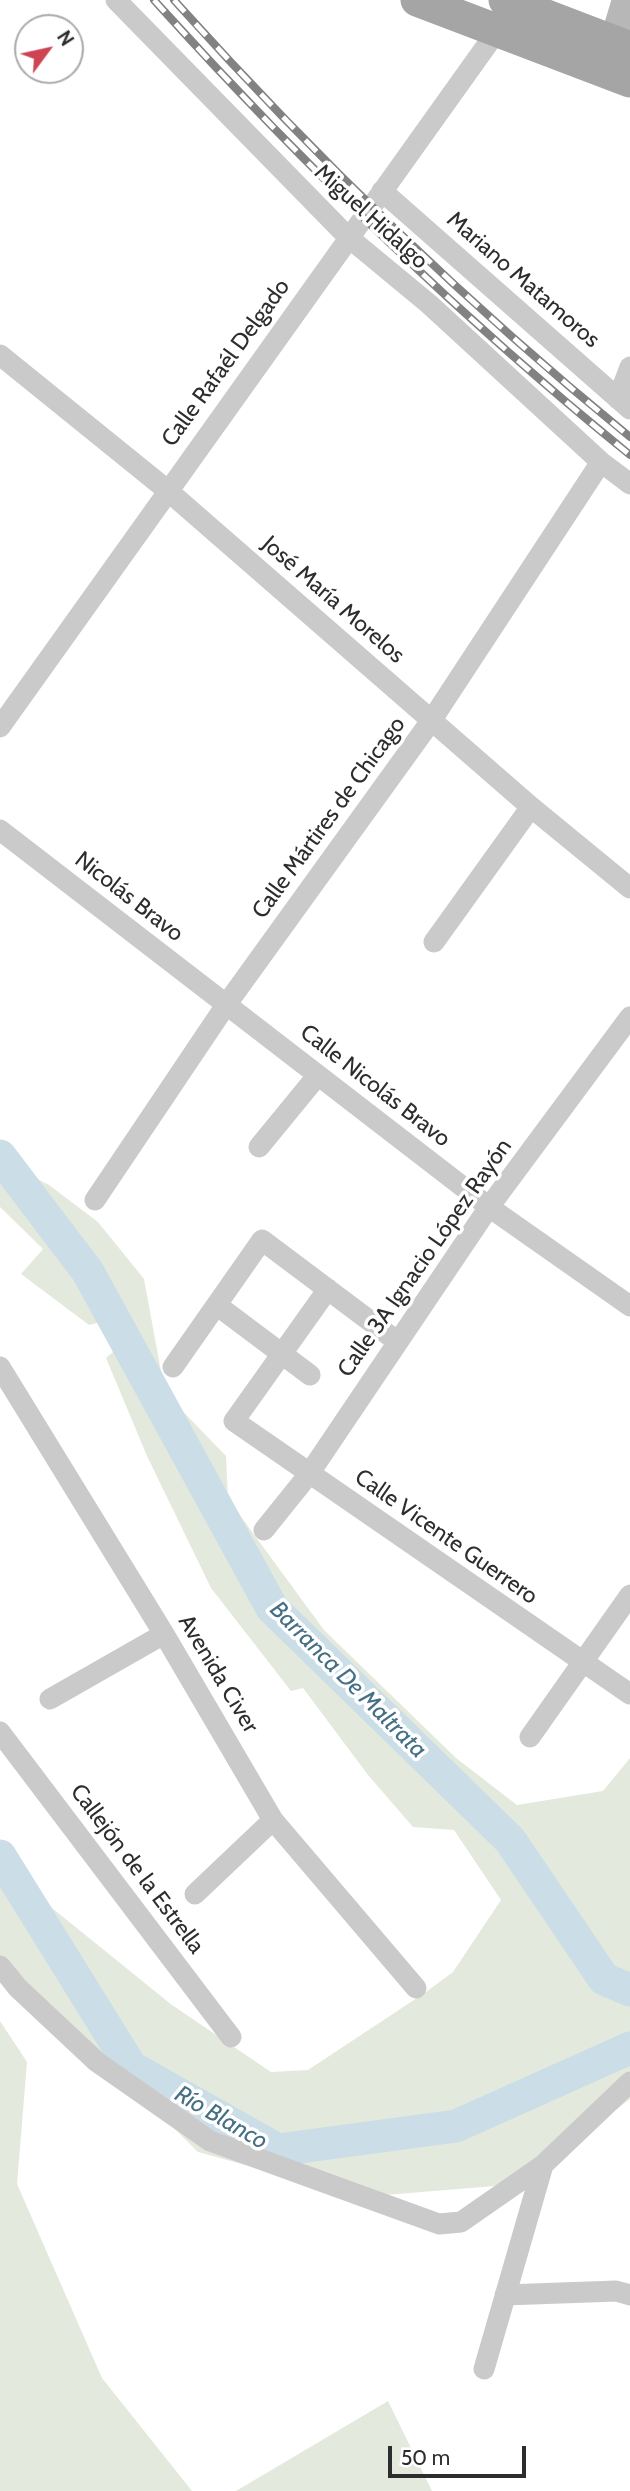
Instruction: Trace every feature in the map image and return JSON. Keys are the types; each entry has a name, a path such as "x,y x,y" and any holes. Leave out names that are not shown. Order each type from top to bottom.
{"main road":[{"path":"417,0 501,15 611,54"},
{"path":"608,0 611,54"},
{"path":"611,54 627,0"}],"street":[{"name":"Miguel Hidalgo","path":"116,0 348,237 429,304 601,462 630,484"},
{"name":"Calle Rafaél Delgado","path":"0,727 167,489 382,191 501,15"},
{"name":"Mariano Matamoros","path":"382,191 624,404"},
{"name":"José María Morelos","path":"0,355 167,489 531,807 630,887"},
{"path":"624,404 630,367"},
{"name":"Calle Mártires de Chicago","path":"95,1200 226,1005 431,721 601,462"},
{"path":"434,942 531,807"},
{"name":"Nicolás Bravo","path":"0,830 226,1005"},
{"name":"Calle Nicolás Bravo","path":"226,1005 489,1207 630,1306"},
{"name":"Calle 3A Ignacio López Rayón","path":"264,1530 309,1474 489,1207 630,1017"},
{"path":"259,1147 318,1075"},
{"path":"173,1367 262,1240 398,1342"},
{"path":"282,1355 328,1289"},
{"path":"218,1306 310,1376"},
{"name":"Calle Vicente Guerrero","path":"282,1355 234,1421 580,1663 630,1694"},
{"name":"Avenida Civer","path":"0,1367 164,1634 273,1820 416,1988"},
{"path":"530,1737 630,1595"},
{"path":"50,1699 164,1634"},
{"name":"Callejón de la Estrella","path":"0,1732 232,2037"},
{"path":"195,1894 273,1820"},
{"path":"0,1966 18,1988 97,2062 210,2141 439,2224 461,2222 543,2165 630,2082"},
{"path":"484,2369 543,2165"},
{"path":"505,2295 616,2291 630,2295"}],"shaded area":[{"path":"0,1160 49,1185 98,1222 144,1279 165,1393 226,1456 228,1499 324,1630 456,1758 517,1805 603,1791 630,1758 630,2099 519,2184 361,2197 198,2152 82,2036 0,1970 0,1866 172,2005 271,2072 308,2070 453,1972 501,1900 454,1830 413,1827 368,1775 303,1688 291,1691 211,1588 147,1456 106,1358 119,1347 112,1319 89,1325 21,1274 43,1249 0,1207"},
{"path":"0,2021 27,2062 17,2184 102,2378 192,2491 0,2491"},
{"path":"388,2401 432,2491 236,2491"}],"waterway":[{"name":"Barranca De Maltrata","path":"0,1156 88,1272 272,1608 510,1840 604,1979 630,1990"},
{"name":"Río Blanco","path":"0,1856 131,2067 278,2150 456,2126 630,2048"}],"railway":[{"path":"154,0 266,120 383,237 505,349 630,455"},
{"path":"174,0 281,115 393,227 510,335 630,437"}]}
